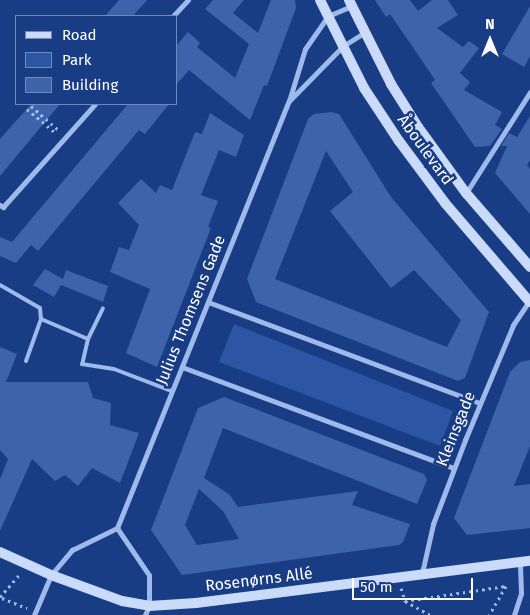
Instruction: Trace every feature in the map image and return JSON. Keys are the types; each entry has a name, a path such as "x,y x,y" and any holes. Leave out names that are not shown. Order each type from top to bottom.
{"street":[{"path":"174,15 188,0"},
{"name":"Åboulevard","path":"320,0 364,88 414,162 529,302"},
{"path":"328,16 350,3"},
{"name":"Åboulevard","path":"350,3 395,91 466,194 530,267"},
{"name":"Julius Thomsens Gade","path":"117,528 289,101 305,49 328,16"},
{"name":"Julius Thomsens Gade","path":"289,101 343,46 365,32"},
{"path":"466,194 530,92"},
{"path":"0,205 3,207 94,105"},
{"path":"208,302 479,403"},
{"name":"Kleinsgade","path":"422,573 433,524 479,403 513,325 529,302"},
{"path":"182,367 454,468"},
{"path":"34,613 51,576 72,550 117,528 149,575 147,610"},
{"name":"Rosenørns Allé","path":"0,552 51,576 147,610 422,573 525,562"},
{"path":"514,615 521,593 525,562"}],"lane":[{"path":"0,285 40,308 41,320 26,361"},
{"path":"103,308 88,339 82,364 114,369 172,390"},
{"path":"41,320 88,339"}],"path":[{"path":"29,108 65,138"},
{"path":"17,578 1,598 34,613"},
{"path":"430,615 405,601 506,586 489,615"}],"green space":[{"path":"234,324 453,411 440,446 219,362"}],"building":[{"path":"119,0 147,0 134,15 106,15"},
{"path":"213,0 244,0 233,13 258,33 271,0 295,0 296,8 267,86 264,85 250,120 189,70 178,83 178,44 188,32 200,43 197,47 235,78 249,44 205,9"},
{"path":"375,0 410,0 418,11 432,0 448,0 458,15 437,28 463,47 469,41 479,48 460,73 470,82 464,90 502,112 495,125 502,129 490,146 475,147 431,83 435,80 410,43 390,14 386,17"},
{"path":"530,6 530,56 524,67 502,54"},
{"path":"30,105 59,105 0,176 0,139"},
{"path":"127,105 168,105 145,134 139,130 38,251 31,245 16,263 0,256 0,237 12,242"},
{"path":"331,112 339,114 391,197 489,312 465,378 458,381 256,302 247,279 308,119 314,114","holes":["326,151 353,192 330,211 391,288 414,270 461,320 447,347 275,279"]},
{"path":"210,113 244,135 236,157 219,150 201,195 218,201 208,227 211,228 157,367 126,353 150,289 110,272 119,247 129,250 139,225 118,203 141,179 156,193 160,185 172,190 195,132 202,134"},
{"path":"530,116 530,160 527,165 530,169 530,214 495,173 507,146 501,146 509,133 517,137"},
{"path":"45,269 63,279 66,270 108,286 103,302 61,285 54,297 33,285"},
{"path":"0,347 17,354 6,382 88,382 93,398 111,403 110,425 139,433 120,483 92,468 78,486 65,475 55,481 32,459 0,531 0,479 8,459 0,450"},
{"path":"530,360 530,446 514,486 530,484 530,528 467,535 454,518 510,372 520,362"},
{"path":"224,397 424,474 427,480 417,504 223,428 204,478 229,494 238,507 358,491 352,505 410,524 403,542 399,545 182,575 151,530 198,408","holes":["199,489 223,511 239,539 197,545 185,525"]}]}
